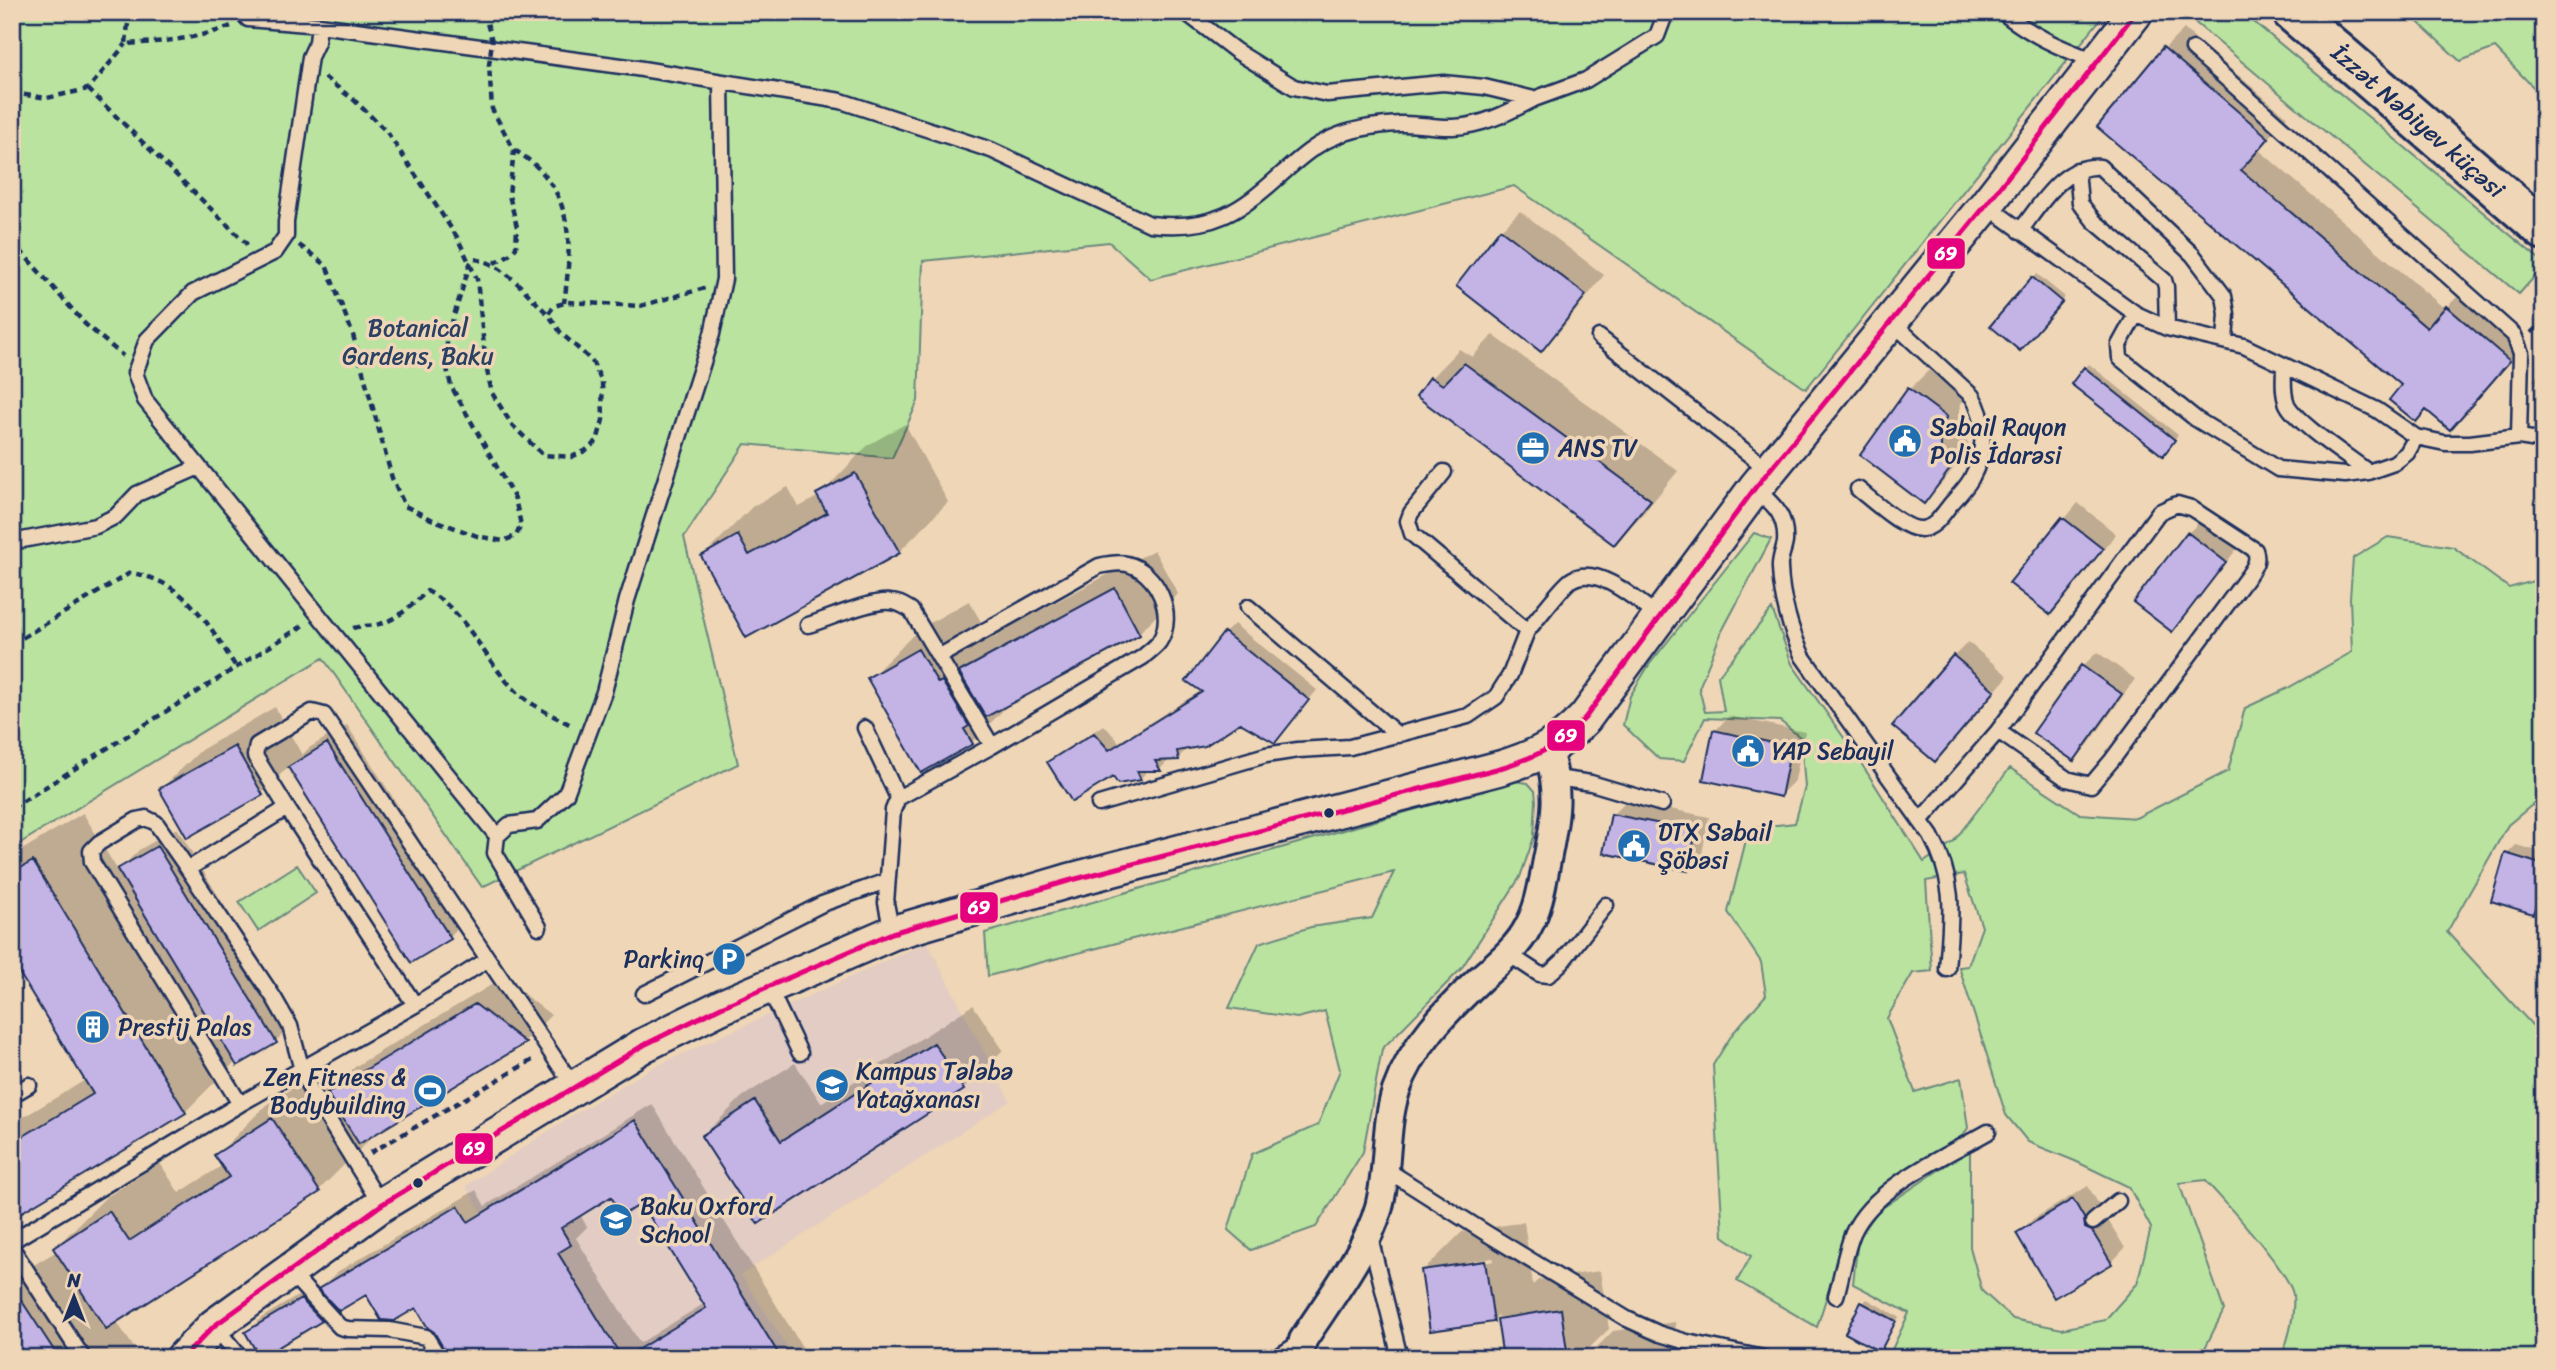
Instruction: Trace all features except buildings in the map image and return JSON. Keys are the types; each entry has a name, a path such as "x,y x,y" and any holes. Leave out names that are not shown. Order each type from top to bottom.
{"main road":[{"name":"İzzət Nəbiyev küçəsi","path":"2292,12 2544,230"}],"street":[{"path":"1301,1349 1370,1234 1387,1170 1396,1092 1413,1057 1438,1021 1507,953 1528,928 1538,900 1552,833 1552,765 1568,736 1585,718 1762,479 1986,205 2136,12"},
{"path":"183,1358 214,1326 381,1205 574,1087 680,1026 768,986 892,933 1068,881 1500,768 1552,765"}],"lane":[{"path":"1185,12 1236,51 1294,88 1327,94 1443,83 1484,87 1534,99"},
{"path":"245,16 721,82 841,102 991,150 1150,224 1171,226 1199,224 1224,216 1251,202 1309,150 1332,138 1359,130 1400,124 1453,127 1496,118 1534,99 1586,80 1657,36 1666,12"},
{"path":"2002,12 2031,34 2060,49 2096,61"},
{"path":"318,25 317,42 310,57 286,236 275,252 193,293 147,340 135,373 145,400 497,836"},
{"path":"2193,49 2514,335 2521,353 2519,437"},
{"path":"539,927 495,853 497,836 509,825 537,821 566,794 604,692 627,600 712,334 724,279 721,82"},
{"path":"2021,231 2058,184 2077,170 2087,166 2100,167 2193,255 2224,296 2227,314 2225,340"},
{"path":"2077,170 2080,203 2094,221 2164,280 2167,328"},
{"path":"1986,205 2136,314 2167,328 2244,346 2377,410 2416,437 2445,443 2519,437 2544,441"},
{"path":"2136,314 2119,345 2120,358 2196,419 2278,469 2346,475 2368,472 2394,463 2407,453 2416,437"},
{"path":"1858,489 1906,525 1922,529 1935,524 1970,480 1980,456 1983,419 1972,396 1892,322"},
{"path":"1599,337 1762,479 1784,520 1785,541 1779,567 1792,633 1803,657 1920,821 1942,857 1950,888 1952,917 1947,969"},
{"path":"2284,365 2287,404 2297,418 2368,472"},
{"path":"12,542 96,526 116,516 137,494 199,467"},
{"path":"1444,472 1411,513 1408,521 1412,534 1527,631"},
{"path":"1920,821 1998,731 2158,512 2177,504 2191,508 2255,550 2258,557 2255,566 2091,785 2076,783 1998,731"},
{"path":"892,933 886,903 893,810 898,798 1143,657 1159,642 1165,608 1161,595 1149,576 1141,570 1127,564 1100,566 940,656"},
{"path":"1098,804 1266,755 1350,747 1468,716 1496,697 1510,674 1527,631 1571,580 1585,576 1606,579 1659,617"},
{"path":"808,625 873,604 888,601 902,604 911,610 992,746"},
{"path":"1248,607 1398,735"},
{"path":"415,1005 255,756 257,745 312,712 324,715 574,1087"},
{"path":"865,728 898,798"},
{"path":"1552,765 1591,783 1662,804"},
{"path":"188,869 287,808"},
{"path":"240,1104 92,862 92,851 108,837 137,820 146,818 156,823 274,998 290,1026 302,1070 311,1091 381,1205"},
{"path":"643,994 822,904 887,881"},
{"path":"1507,953 1539,974 1548,975 1562,962 1606,905"},
{"path":"12,1241 487,960"},
{"path":"768,986 800,1053"},
{"path":"12,1095 29,1085"},
{"path":"1836,1296 1853,1233 1872,1205 1893,1187 1988,1132"},
{"path":"1387,1170 1627,1319 1686,1342 1764,1358"},
{"path":"2094,1222 2118,1201"},
{"path":"1370,1234 1399,1358"},
{"path":"12,1248 83,1358"},
{"path":"288,1270 340,1327 407,1332 426,1337 439,1358"},
{"path":"214,1326 241,1358"},
{"path":"1276,1358 1301,1349"}],"path":[{"path":"13,94 47,98 88,89 126,44 129,12"},
{"path":"484,12 492,41 489,83 492,109 514,150 531,160 553,185 567,220 567,283 564,303"},
{"path":"126,44 162,42 215,33 245,16"},
{"path":"286,236 326,265 353,335 391,478 405,506 477,536 503,541 516,536 521,525 515,499 451,386 447,368 447,338 470,264 474,259 492,264 508,275 548,314 561,334 592,361 602,382 603,420 597,441 571,457 543,455 512,425 492,393 486,366 477,279 470,264 457,237 387,132 354,100 310,65"},
{"path":"88,89 246,243 255,262"},
{"path":"492,264 509,256 516,248 517,227 509,195 514,150"},
{"path":"12,242 85,324 137,368"},
{"path":"548,314 554,306 564,303 640,306 712,286 724,279"},
{"path":"12,644 130,573 148,575 173,589 198,609 237,667"},
{"path":"336,637 350,629 375,625 401,615 428,591 444,600 513,688 536,707 588,734"},
{"path":"12,808 319,615"},
{"path":"354,1162 549,1051"}],"shaded area":[{"path":"927,942 1010,1101 741,1275 795,1358 568,1358 466,1186 568,1118 652,1068"}],"green space":[{"name":"Botanical Gardens, Baku","path":"12,12 2106,12 1806,389 1514,186 1151,279 1109,242 923,261 918,401 892,458 745,444 684,537 738,764 482,887 323,658 12,848"},
{"path":"2242,12 2544,263 2544,266 2519,294 2185,14"},
{"path":"2407,12 2544,12 2544,98 2495,48 2460,61"},
{"path":"1754,533 1771,539 1722,631 1699,688 1705,712 1724,711 1718,676 1772,609 1792,664 1854,752 1924,862 1953,842 2010,768 2080,814 2136,818 2228,771 2245,708 2286,689 2352,652 2350,598 2353,558 2388,537 2453,547 2509,588 2544,578 2544,806 2532,805 2508,825 2447,932 2544,1038 2544,1358 2281,1358 2293,1311 2293,1295 2289,1284 2269,1254 2205,1180 2179,1183 2224,1310 2205,1348 2190,1358 1888,1358 1909,1313 1853,1284 1858,1239 1878,1211 1970,1149 1970,1247 1982,1291 2013,1319 2062,1329 2105,1320 2137,1284 2151,1228 2129,1187 2028,1142 2006,1115 1959,967 1968,966 1982,927 1964,874 1926,881 1932,971 1913,973 1887,1018 1915,1092 1961,1078 1968,1128 1963,1135 1870,1196 1844,1231 1817,1327 1737,1281 1751,1256 1723,1236 1713,1065 1733,1033 1766,995 1761,962 1728,912 1749,828 1795,823 1805,787 1801,738 1780,721 1705,718 1684,761 1659,759 1623,725 1630,696 1649,665"},
{"path":"1514,781 1528,783 1535,791 1536,801 1534,837 1520,877 1461,969 1382,1049 1363,1152 1316,1227 1251,1250 1228,1230 1252,1154 1318,1125 1340,1070 1325,1011 1297,1018 1229,1008 1259,943 1311,927 1372,918 1394,872 988,976 985,933"},
{"path":"297,865 316,893 258,931 239,902"}],"transit line":[{"name":"69","path":"183,1358 214,1326 381,1205 644,1045 721,1007 892,933 1068,881 1500,768 1536,755 1556,743 1585,718 1755,488 1986,205 2136,12"}],"place":[{"name":"Səbail Rayon Polis İdarəsi","path":"1905,441"},
{"name":"ANS TV","path":"1533,448"},
{"name":"YAP Sebayil","path":"1748,751"},
{"name":"DTX Səbail Şöbəsi","path":"1634,846"},
{"name":"Parkinq","path":"729,959"},
{"name":"Prestij Palas","path":"93,1027"},
{"name":"Kampus Tələbə Yatağxanası","path":"832,1085"},
{"name":"Zen Fitness & Bodybuilding","path":"430,1091"},
{"name":"Baku Oxford School","path":"616,1220"}]}
